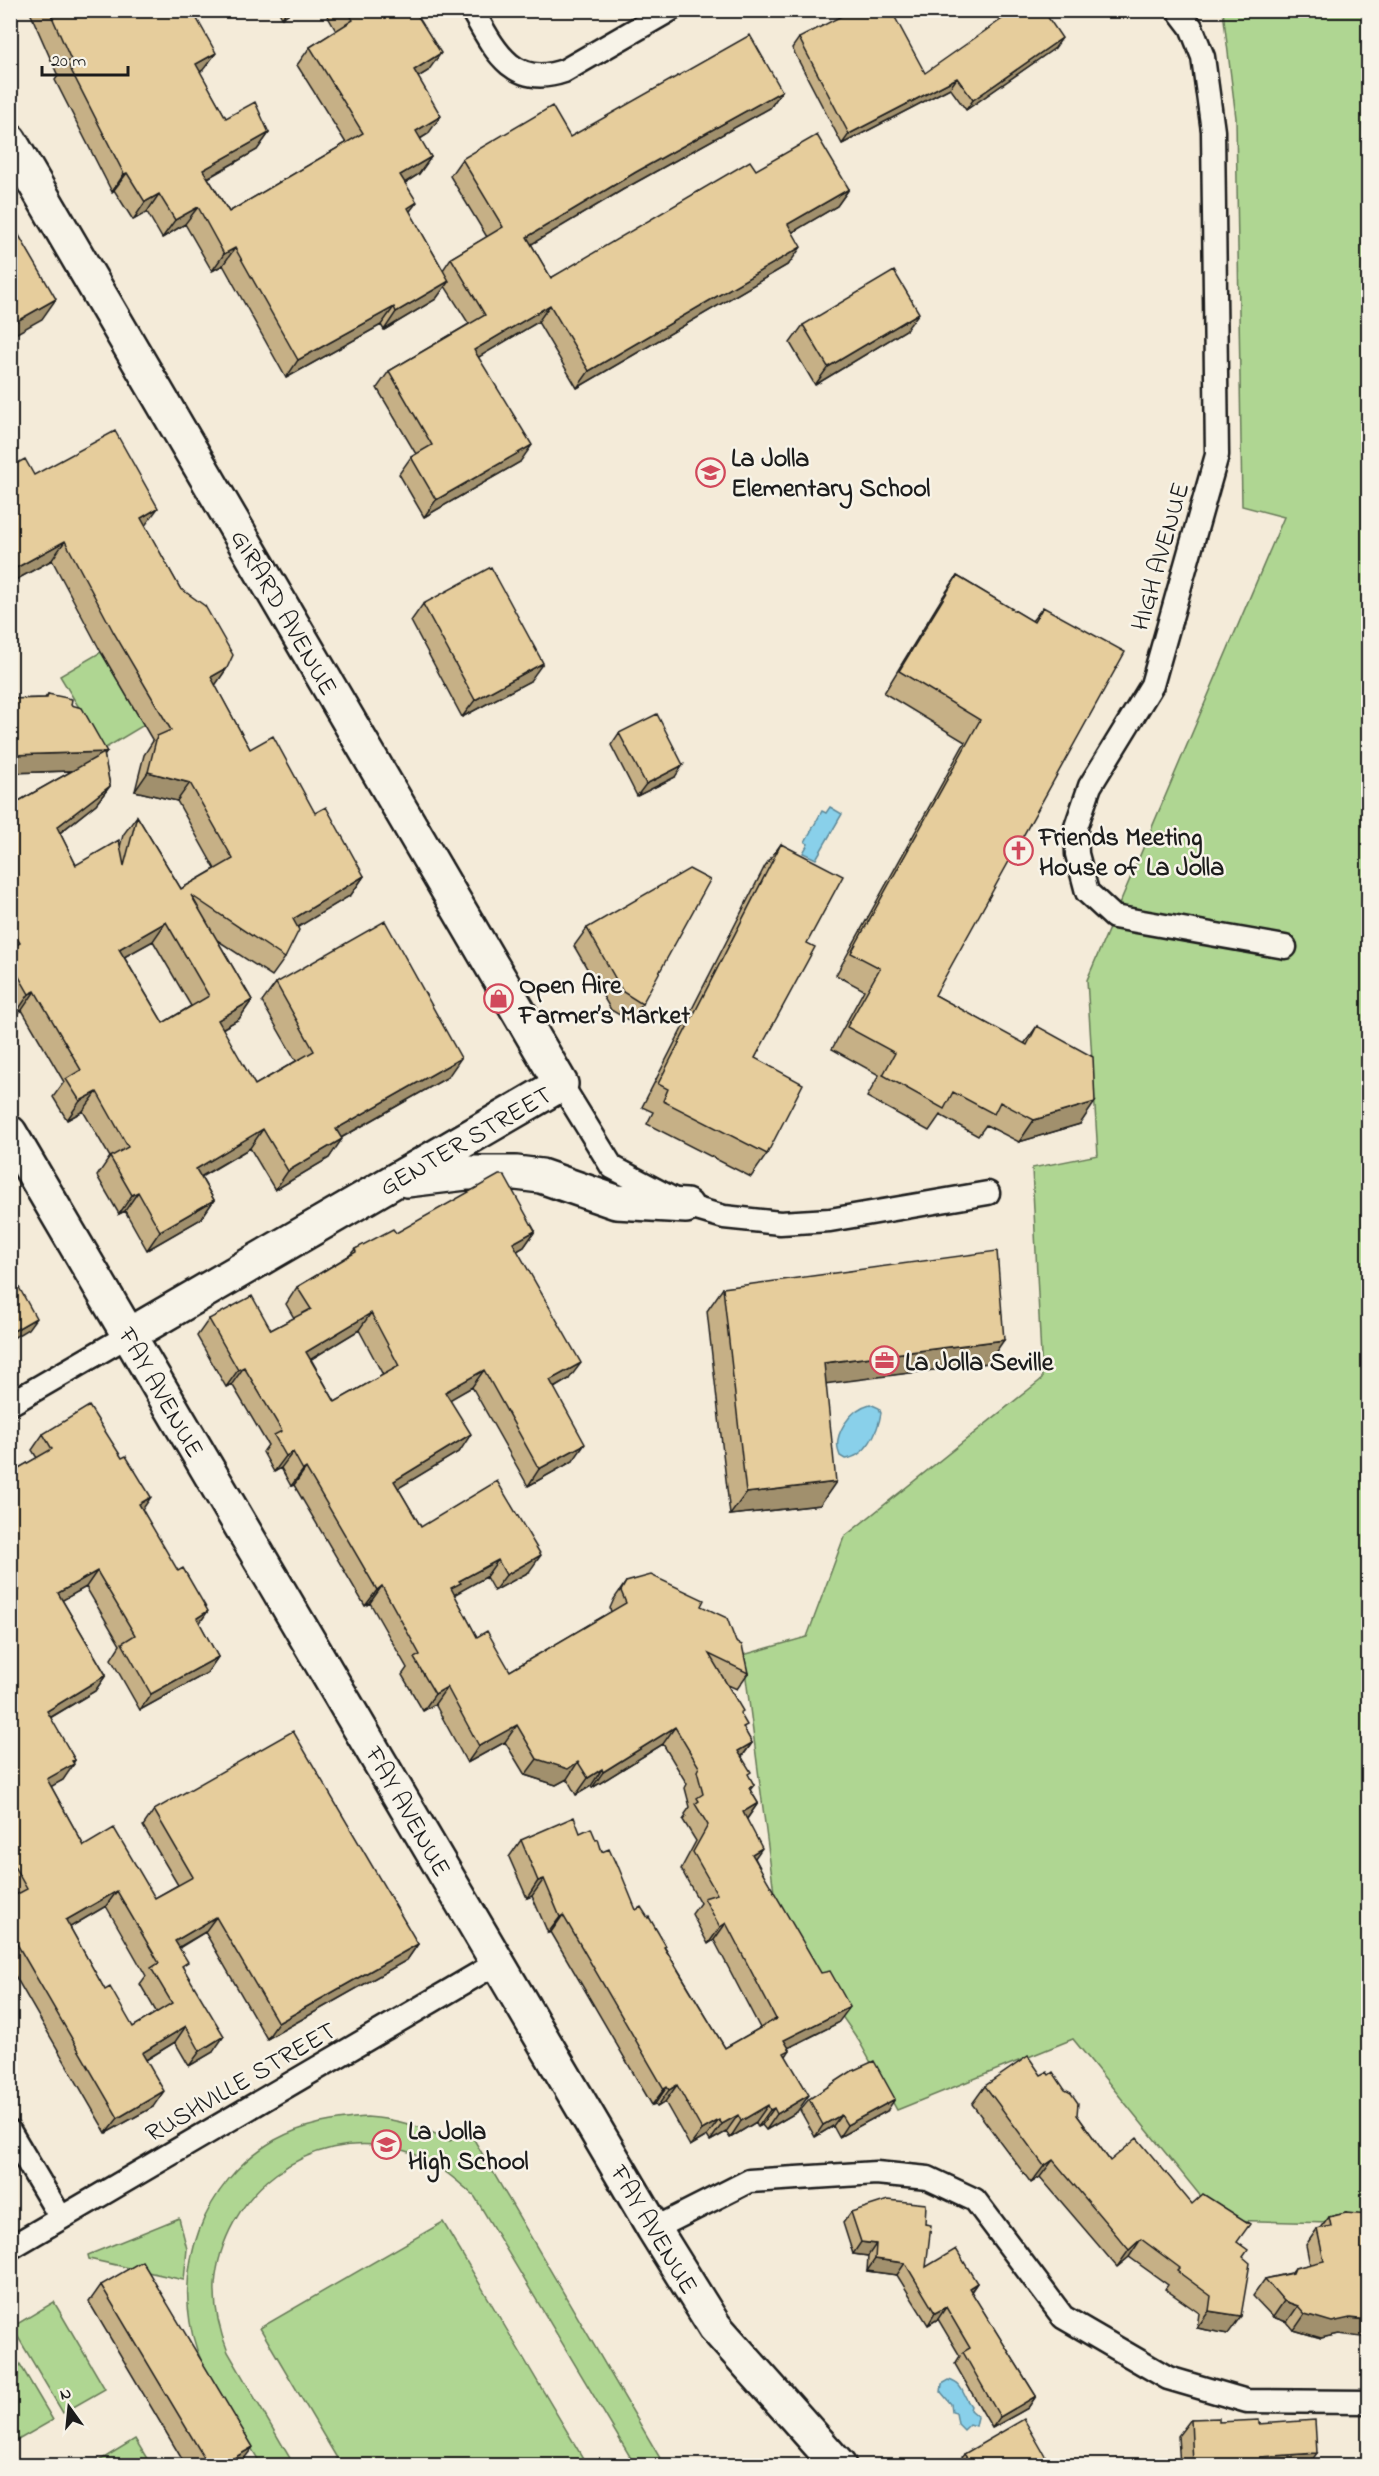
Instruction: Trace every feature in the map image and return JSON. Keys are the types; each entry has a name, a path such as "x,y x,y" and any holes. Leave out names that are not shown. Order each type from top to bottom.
{"street":[{"path":"472,10 503,60 518,71 536,76 549,76 564,70 670,10"},
{"name":"HIGH AVENUE","path":"1178,10 1191,27 1203,57 1213,132 1217,455 1152,685 1090,786 1076,827 1077,854 1087,892 1114,917 1285,947"},
{"name":"GIRARD AVENUE","path":"10,141 561,1084"},
{"name":"GENTER STREET","path":"10,1404 561,1084 612,1167 686,1206 724,1217 780,1223 830,1220 988,1193"},
{"name":"FAY AVENUE","path":"10,1133 654,2229 715,2327 839,2466"},
{"path":"393,1182 466,1173 516,1173 541,1176 616,1202 686,1206"},
{"name":"RUSHVILLE STREET","path":"10,2248 497,1963"},
{"path":"10,2132 61,2218"},
{"path":"654,2229 749,2181 876,2173 928,2178 975,2200 1063,2318 1168,2378 1247,2402 1368,2402"}],"green space":[{"path":"1223,11 1368,11 1368,2224 1220,2220 1073,2039 897,2110 859,2041 778,1923 743,1655 807,1637 844,1537 1042,1379 1032,1168 1098,1155 1087,980 1284,517 1242,506 1236,118"},
{"path":"101,652 144,725 104,749 60,676"},
{"path":"367,2117 410,2124 450,2141 469,2131 664,2465 635,2465 475,2197 449,2175 410,2152 365,2145 333,2148 303,2158 276,2174 252,2196 234,2222 221,2252 215,2285 215,2302 225,2344 294,2465 262,2466 218,2394 197,2350 190,2320 188,2290 191,2260 199,2231 212,2204 229,2179 250,2158 275,2140 320,2123"},
{"path":"179,2218 187,2249 184,2280 89,2259 88,2255"},
{"path":"443,2222 587,2465 341,2465 260,2328"},
{"path":"54,2302 105,2389 63,2413 12,2327"},
{"path":"11,2349 53,2420 11,2444 10,2443"},
{"path":"135,2439 151,2465 94,2464"}],"water":[{"path":"830,807 842,814 816,859 803,853 808,844 805,842 822,811 826,813"},
{"path":"870,1404 879,1408 881,1413 874,1435 859,1454 845,1459 840,1456 838,1448 840,1432 849,1417"},
{"path":"949,2380 958,2384 971,2406 970,2410 978,2417 976,2426 970,2424 964,2430 958,2424 956,2413 952,2412 951,2404 941,2392 942,2384"}],"building":[{"path":"49,10 192,10 216,53 196,64 226,118 255,102 269,133 203,170 229,212 363,133 310,47 353,20 347,10 414,10 441,53 414,70 441,116 416,131 431,157 400,175 417,202 408,208 449,281 396,312 394,307 298,360 235,248 224,254 198,207 175,220 159,194 145,202 127,173 124,174 67,62 71,60"},
{"path":"853,10 891,10 925,73 1015,10 1043,10 1062,38 973,100 957,78 849,134 799,38"},
{"path":"750,35 782,91 636,172 527,237 551,278 750,161 756,170 817,135 849,189 788,224 801,247 589,371 550,305 474,350 532,445 436,500 411,457 432,445 389,371 485,315 451,258 503,227 462,159 552,106 570,137"},
{"path":"10,220 56,299 10,325"},
{"path":"894,271 919,313 828,367 803,325"},
{"path":"115,431 158,508 141,518 180,588 205,606 233,655 227,668 211,677 250,749 273,736 315,813 326,807 364,876 293,919 299,930 285,958 191,895 252,1000 218,1020 255,1085 314,1051 276,983 385,921 461,1058 336,1129 342,1139 288,1171 263,1129 196,1169 214,1200 160,1231 138,1192 132,1195 110,1157 128,1147 97,1092 80,1101 66,1079 81,1070 35,991 29,994 10,961 10,949 20,943 10,927 10,806 104,753 110,786 57,827 76,865 119,840 124,866 137,816 181,889 233,859 190,783 148,772 157,736 171,730 114,633 65,541 16,568 12,559 10,560 10,467 25,459 34,475","holes":["166,922 209,996 163,1023 119,949"]},
{"path":"491,567 543,663 475,700 423,604"},
{"path":"957,576 1034,622 1043,607 1125,652 935,995 1027,1045 1037,1026 1093,1057 1095,1102 1034,1120 1000,1102 994,1114 953,1092 944,1109 883,1075 895,1053 847,1027 880,968 851,953 980,720 899,671"},
{"path":"48,694 72,699 71,705 82,708 107,752 10,755 10,699 47,698"},
{"path":"657,714 683,765 646,784 619,733"},
{"path":"781,844 843,876 807,943 815,947 755,1058 803,1084 767,1154 663,1101 668,1089 658,1084"},
{"path":"689,869 710,880 642,1004 623,992 587,928"},
{"path":"499,1175 504,1175 535,1231 513,1243 581,1363 550,1380 585,1444 539,1469 484,1370 445,1392 471,1434 394,1481 421,1527 497,1481 541,1555 506,1575 498,1560 459,1581 461,1583 451,1588 477,1637 487,1631 510,1671 626,1603 621,1591 626,1582 651,1575 704,1600 701,1606 727,1618 736,1642 742,1645 748,1673 709,1654 743,1711 740,1713 747,1725 743,1727 752,1743 738,1751 751,1772 748,1774 754,1785 749,1788 758,1803 743,1812 762,1848 752,1854 821,1973 830,1971 850,2007 784,2040 790,2050 784,2053 809,2095 777,2114 774,2108 770,2110 768,2105 741,2121 738,2115 722,2124 719,2120 702,2130 677,2085 669,2090 667,2087 664,2089 563,1915 560,1917 544,1879 538,1881 521,1840 574,1817 580,1833 591,1828 602,1852 609,1849 636,1910 641,1907 649,1917 666,1946 664,1947 725,2048 776,2019 726,1923 720,1927 704,1898 717,1894 693,1852 708,1825 695,1804 699,1801 697,1798 703,1794 697,1771 699,1767 675,1727 603,1772 602,1769 588,1778 578,1762 568,1769 537,1759 517,1725 479,1746 447,1687 435,1694 414,1658 420,1655 382,1586 377,1590 306,1468 303,1470 293,1452 286,1456 274,1435 282,1431 244,1367 238,1370 209,1319 252,1296 271,1330 311,1309 297,1287 356,1252 355,1249 393,1229 396,1233","holes":["371,1313 399,1366 335,1402 306,1352"]},
{"path":"997,1251 1004,1340 824,1363 836,1482 746,1493 723,1288"},
{"path":"10,1274 36,1318 10,1333"},
{"path":"89,1406 122,1458 126,1456 151,1497 139,1504 178,1571 183,1568 208,1611 197,1618 218,1657 151,1694 122,1643 135,1635 97,1571 58,1593 106,1675 47,1711 75,1760 72,1761 74,1764 47,1779 84,1846 114,1828 155,1898 193,1877 154,1810 293,1731 418,1944 278,2023 216,1917 175,1941 188,1962 182,1966 224,2036 200,2051 186,2026 142,2053 164,2091 118,2118 10,1932 10,1898 27,1889 10,1859 10,1595 19,1590 10,1573 10,1473 52,1449 43,1434","holes":["117,1891 159,1963 151,1968 172,2003 133,2027 110,1987 105,1990 66,1920"]},
{"path":"1028,2056 1041,2075 1047,2072 1049,2075 1053,2072 1065,2090 1071,2093 1078,2103 1077,2115 1110,2161 1137,2138 1192,2204 1203,2194 1250,2224 1237,2242 1248,2250 1243,2257 1250,2263 1241,2316 1209,2311 1211,2296 1177,2271 1180,2268 1141,2239 1129,2250 1053,2160 1044,2166 985,2086"},
{"path":"874,2061 895,2099 847,2125 841,2115 823,2125 809,2099 852,2071"},
{"path":"888,2200 926,2204 925,2224 931,2225 926,2267 956,2249 977,2283 969,2288 1036,2396 1000,2417 963,2352 970,2348 946,2307 935,2313 905,2263 875,2259 876,2244 861,2242 851,2212"},
{"path":"1346,2213 1368,2215 1368,2320 1350,2318 1332,2322 1305,2314 1298,2306 1284,2301 1265,2279 1293,2273 1295,2268 1324,2261 1317,2229 1331,2226 1329,2217"},
{"path":"142,2261 253,2447 220,2466 209,2466 101,2285"},
{"path":"1219,2418 1219,2422 1259,2420 1259,2424 1315,2420 1317,2453 1260,2457 1260,2461 1193,2465 1191,2419"},
{"path":"1024,2419 1051,2466 973,2466 964,2454"}],"place":[{"name":"La Jolla Elementary School","path":"710,472"},
{"name":"Friends Meeting House of La Jolla","path":"1018,851"},
{"name":"Open Aire Farmer’s Market","path":"498,999"},
{"name":"La Jolla Seville","path":"884,1361"},
{"name":"La Jolla High School","path":"387,2145"}]}
